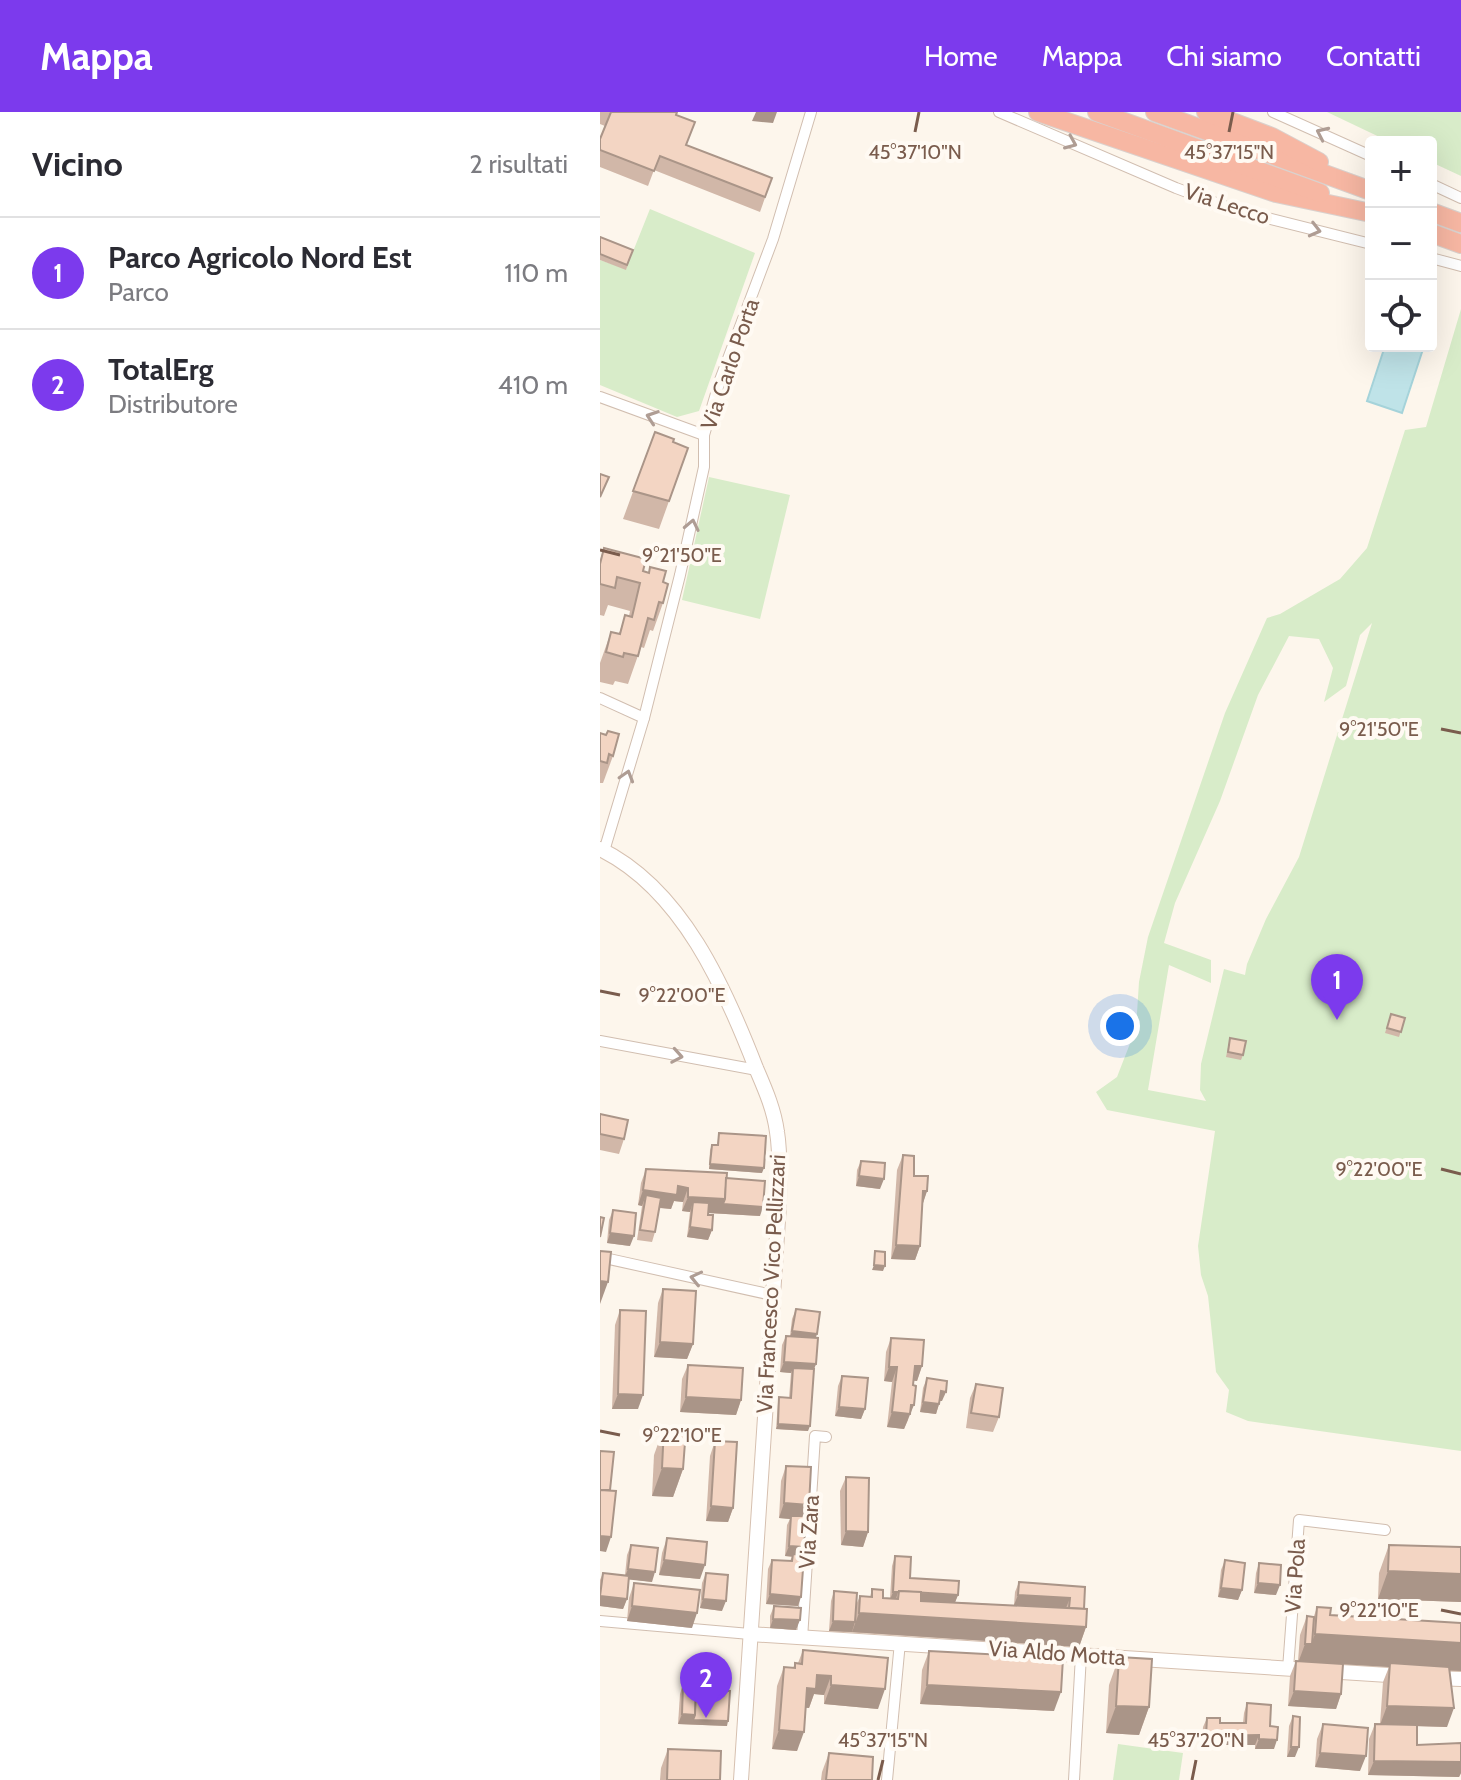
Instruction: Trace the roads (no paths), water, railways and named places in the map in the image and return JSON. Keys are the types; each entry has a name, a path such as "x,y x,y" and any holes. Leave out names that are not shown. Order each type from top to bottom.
{"highway":[{"path":"1038,112 1276,193 1365,211"},
{"path":"1097,112 1365,210"},
{"path":"1155,112 1365,188"},
{"path":"1206,112 1272,137 1365,187"},
{"path":"1437,214 1461,223"},
{"path":"1437,235 1461,244"}],"street":[{"name":"Via Carlo Porta","path":"602,850 644,718 680,575 704,467 704,435 720,380 773,239 811,112"},
{"name":"Via Lecco","path":"999,112 1235,210 1365,242"},
{"path":"1273,112 1365,153"},
{"path":"1437,187 1461,198"},
{"path":"1437,260 1461,266"},
{"path":"600,397 704,435"},
{"path":"600,698 644,718"},
{"name":"Via Francesco Vico Pellizzari","path":"602,850 657,892 685,925 735,1014 773,1109 778,1145 779,1205 741,1780"},
{"path":"600,1041 757,1070"},
{"path":"600,1257 772,1295"},
{"name":"Via Zara","path":"802,1639 815,1436 826,1437"},
{"name":"Via Pola","path":"1288,1669 1299,1520 1385,1530"},
{"path":"600,1621 750,1634"},
{"name":"Via Aldo Motta","path":"750,1634 1461,1679"},
{"path":"887,1780 900,1642"},
{"path":"1074,1780 1081,1655"}],"water":[{"path":"1383,352 1422,352 1402,413 1367,401"}],"place":[{"name":"Parco Agricolo Nord Est","path":"1337,1020"},
{"name":"TotalErg","path":"706,1718"}]}
